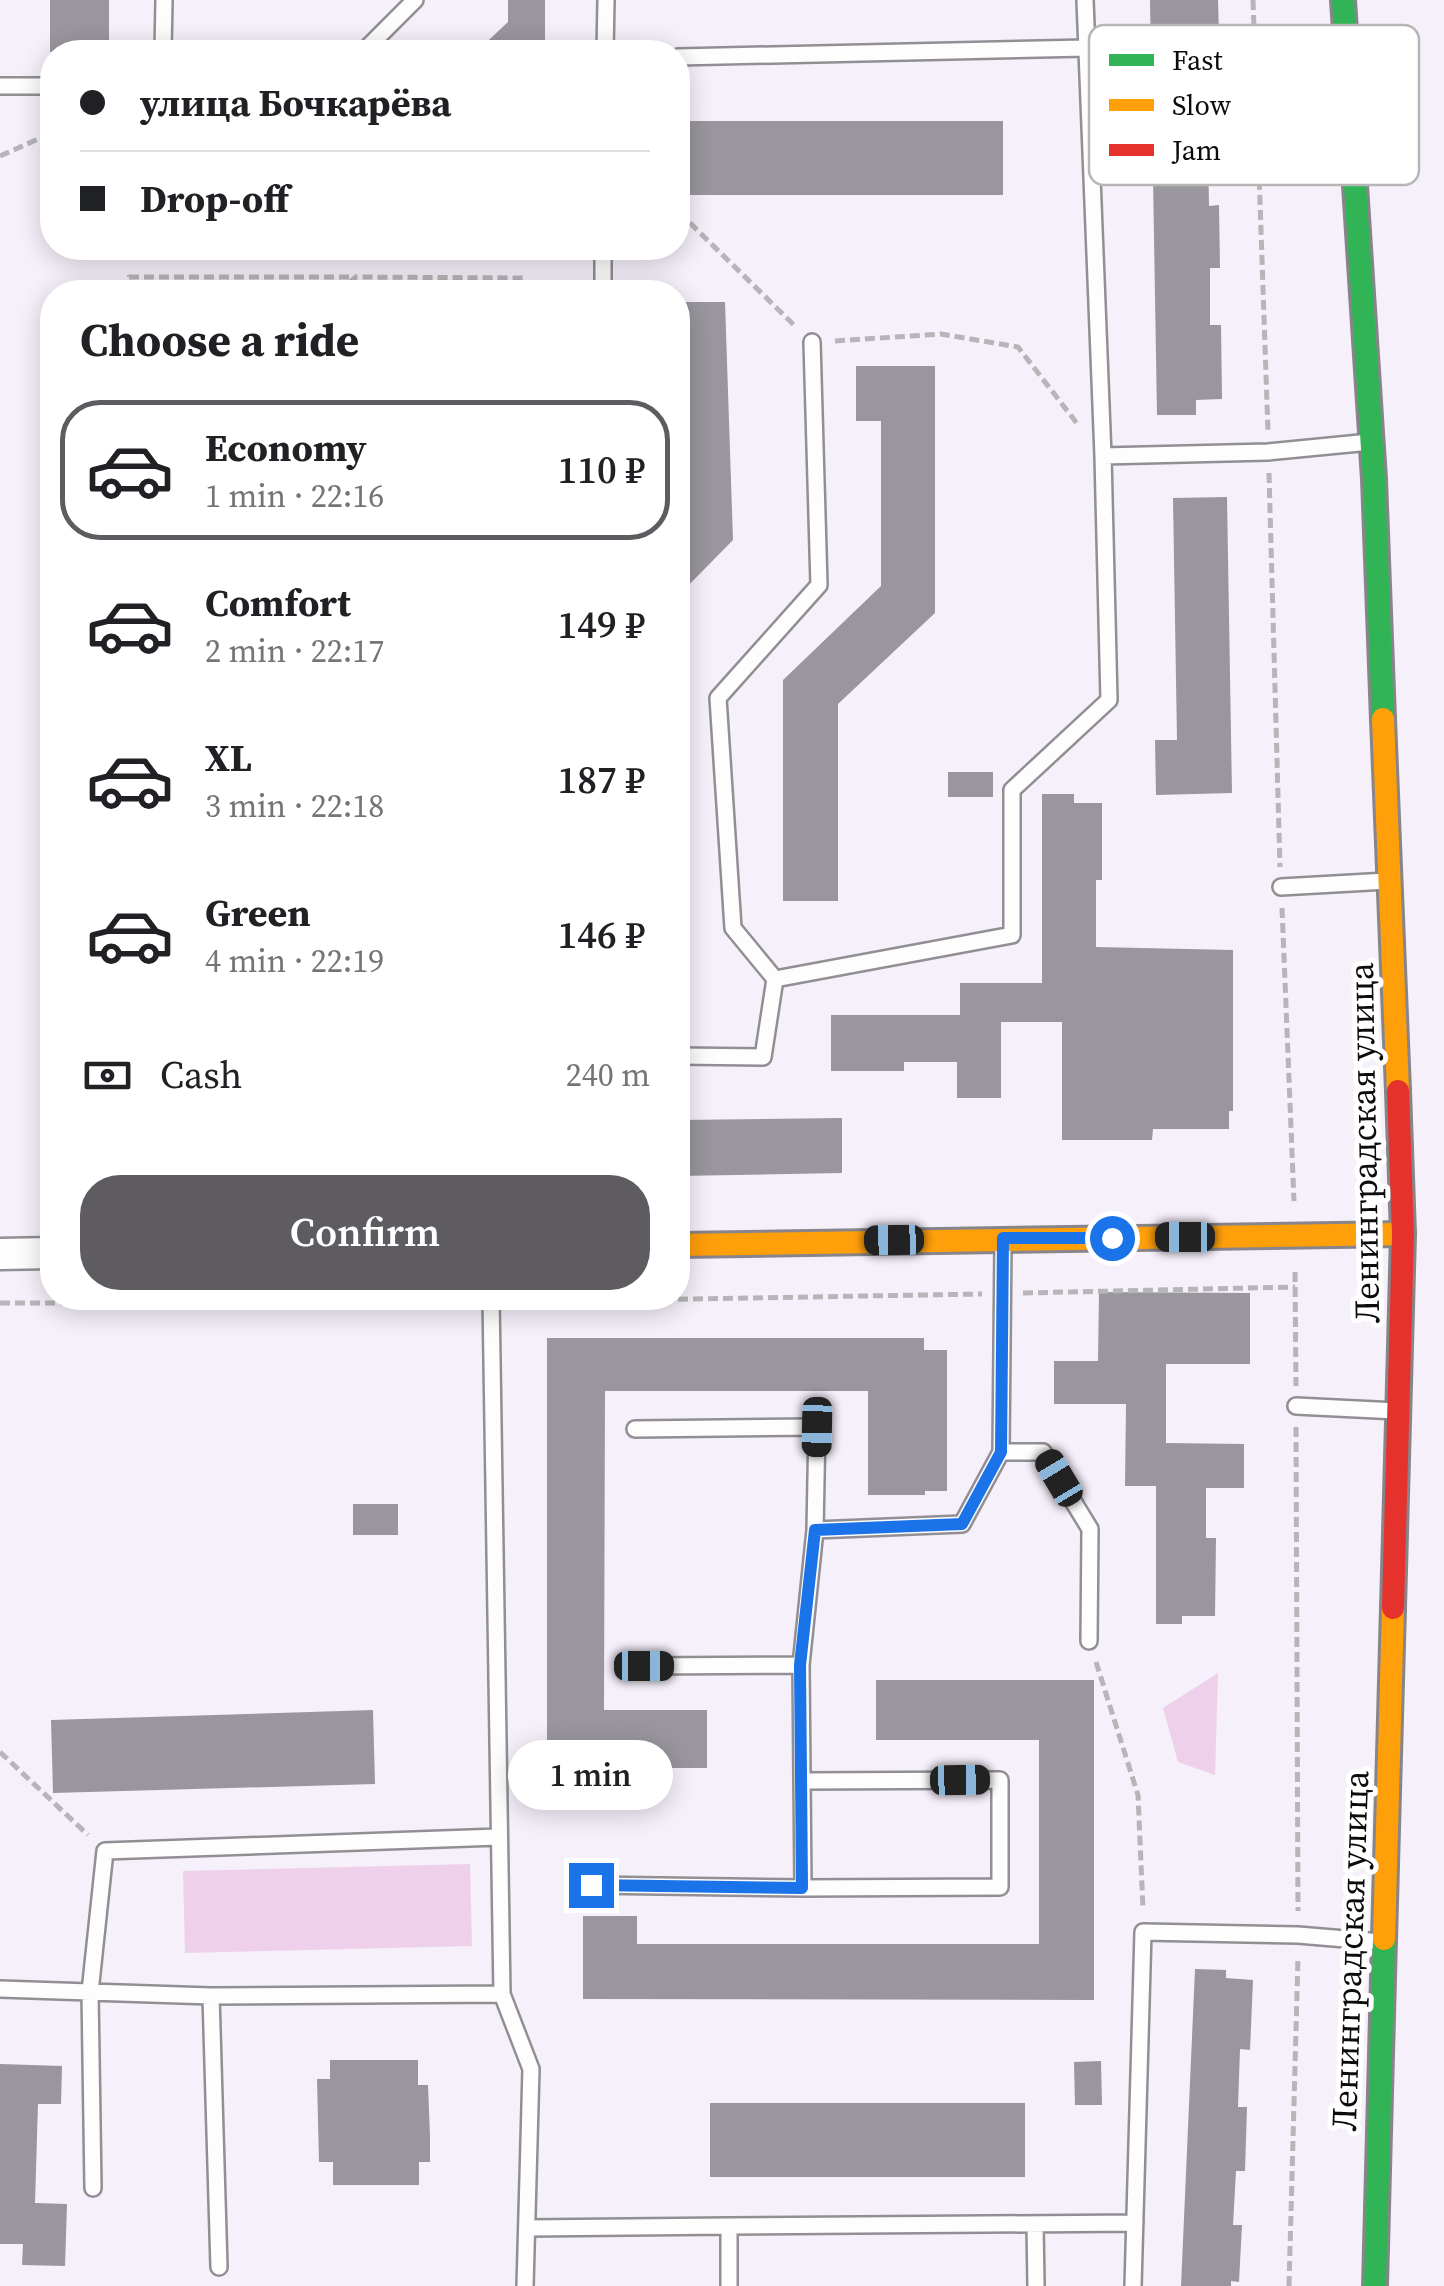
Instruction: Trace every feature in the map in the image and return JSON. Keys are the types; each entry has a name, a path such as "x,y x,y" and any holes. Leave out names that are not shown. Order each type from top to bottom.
{"street":[{"name":"Ленинградская улица","path":"1343,0 1345,25"},
{"name":"Ленинградская улица","path":"1354,185 1393,881 1404,1234 1376,2286"},
{"path":"690,1245 1404,1234"},
{"path":"0,1254 40,1252"}],"lane":[{"path":"163,40 164,0"},
{"path":"375,40 414,0"},
{"path":"605,40 606,0"},
{"path":"1084,0 1089,120"},
{"path":"690,57 1086,48"},
{"path":"0,86 40,86"},
{"path":"775,979 1012,935 1012,790 1108,700 1092,185"},
{"path":"690,1056 763,1057 775,979 733,928 718,698 819,586 812,342"},
{"path":"1103,456 1268,452 1370,442"},
{"path":"1281,887 1393,881"},
{"path":"815,1530 962,1524 1001,1452 1003,1238"},
{"path":"492,1310 502,1994 531,2069 526,2286"},
{"path":"1296,1406 1401,1411"},
{"path":"635,1429 817,1427 815,1530 800,1665 802,1888"},
{"path":"1001,1452 1043,1452 1090,1529 1089,1641"},
{"path":"644,1666 800,1665"},
{"path":"591,1885 1000,1887 1000,1780 802,1781"},
{"path":"93,2188 90,1992 104,1850 498,1837"},
{"path":"1133,2286 1144,1932 1298,1934 1385,1942"},
{"path":"0,1989 211,1996 502,1994"},
{"path":"211,1996 219,2267"},
{"path":"1036,2224 1036,2286"},
{"path":"527,2228 1135,2224"},
{"path":"729,2226 729,2286"}],"path":[{"path":"1253,0 1254,25"},
{"path":"0,156 40,138"},
{"path":"1259,185 1295,1236 1298,1934 1289,2286"},
{"path":"690,223 812,342 941,334 1018,347 1103,456"},
{"path":"352,280 356,277"},
{"path":"129,280 525,280"},
{"path":"690,1298 1295,1287"},
{"path":"0,1302 40,1302"},
{"path":"1089,1641 1138,1794 1144,1932"},
{"path":"0,1752 104,1850"}],"shaded area":[{"path":"1218,1673 1215,1775 1178,1762 1163,1708"},
{"path":"470,1864 472,1946 185,1953 183,1871"}],"building":[{"path":"50,0 109,0 109,40 50,40"},
{"path":"508,0 545,0 545,40 489,40 508,22"},
{"path":"1150,0 1218,0 1219,25 1150,25"},
{"path":"690,121 1003,121 1003,195 690,195"},
{"path":"1153,185 1209,185 1209,206 1219,205 1220,268 1210,268 1210,325 1221,325 1222,399 1196,400 1196,415 1157,415"},
{"path":"690,302 725,302 733,540 690,584"},
{"path":"856,366 935,366 935,613 838,704 838,901 783,901 783,680 881,586 881,421 856,421"},
{"path":"1227,497 1232,793 1156,795 1155,740 1177,740 1173,498"},
{"path":"948,772 993,772 993,797 948,797"},
{"path":"1042,794 1074,794 1074,803 1102,803 1102,880 1096,880 1096,947 1233,950 1233,1111 1229,1111 1229,1129 1153,1129 1152,1140 1062,1140 1062,1022 1001,1022 1001,1098 957,1098 957,1062 904,1062 904,1071 831,1071 831,1015 960,1015 960,983 1042,983"},
{"path":"842,1118 842,1173 690,1176 690,1120"},
{"path":"1099,1292 1250,1293 1250,1364 1166,1364 1166,1443 1244,1444 1244,1488 1206,1488 1206,1538 1216,1538 1215,1616 1182,1616 1182,1624 1156,1624 1156,1486 1125,1486 1126,1404 1054,1404 1054,1361 1098,1361"},
{"path":"547,1338 924,1338 924,1350 947,1350 947,1491 925,1491 925,1495 868,1495 868,1391 605,1391 604,1710 707,1710 707,1768 547,1768"},
{"path":"353,1504 398,1504 398,1535 353,1535"},
{"path":"876,1680 1094,1680 1094,2000 583,1999 583,1916 637,1916 637,1944 1039,1944 1039,1740 876,1740"},
{"path":"373,1710 375,1784 53,1793 51,1720"},
{"path":"1195,1969 1226,1970 1226,1978 1253,1980 1250,2050 1240,2049 1238,2107 1247,2107 1245,2171 1236,2171 1233,2225 1242,2225 1239,2282 1231,2281 1231,2286 1181,2286"},
{"path":"330,2060 418,2060 418,2085 428,2085 430,2136 430,2162 419,2162 419,2185 333,2185 333,2162 319,2162 317,2079 330,2079"},
{"path":"1101,2061 1102,2105 1075,2105 1074,2062"},
{"path":"0,2064 62,2066 61,2104 38,2104 35,2203 67,2204 65,2266 22,2265 23,2244 0,2244"},
{"path":"710,2103 1025,2103 1025,2177 710,2177"}],"traffic: fast":[{"path":"1343,0 1345,25"},
{"path":"1355,185 1374,479 1383,719"},
{"path":"1375,2286 1384,1939"}],"traffic: slow":[{"path":"1383,719 1398,1091"},
{"path":"690,1245 1403,1234"},
{"path":"1384,1939 1393,1608"}],"traffic: jam":[{"path":"1393,1608 1403,1234 1398,1091"}],"route":[{"path":"591,1885 802,1888 800,1665 815,1530 962,1524 1001,1452 1003,1238 1112,1238"}]}
